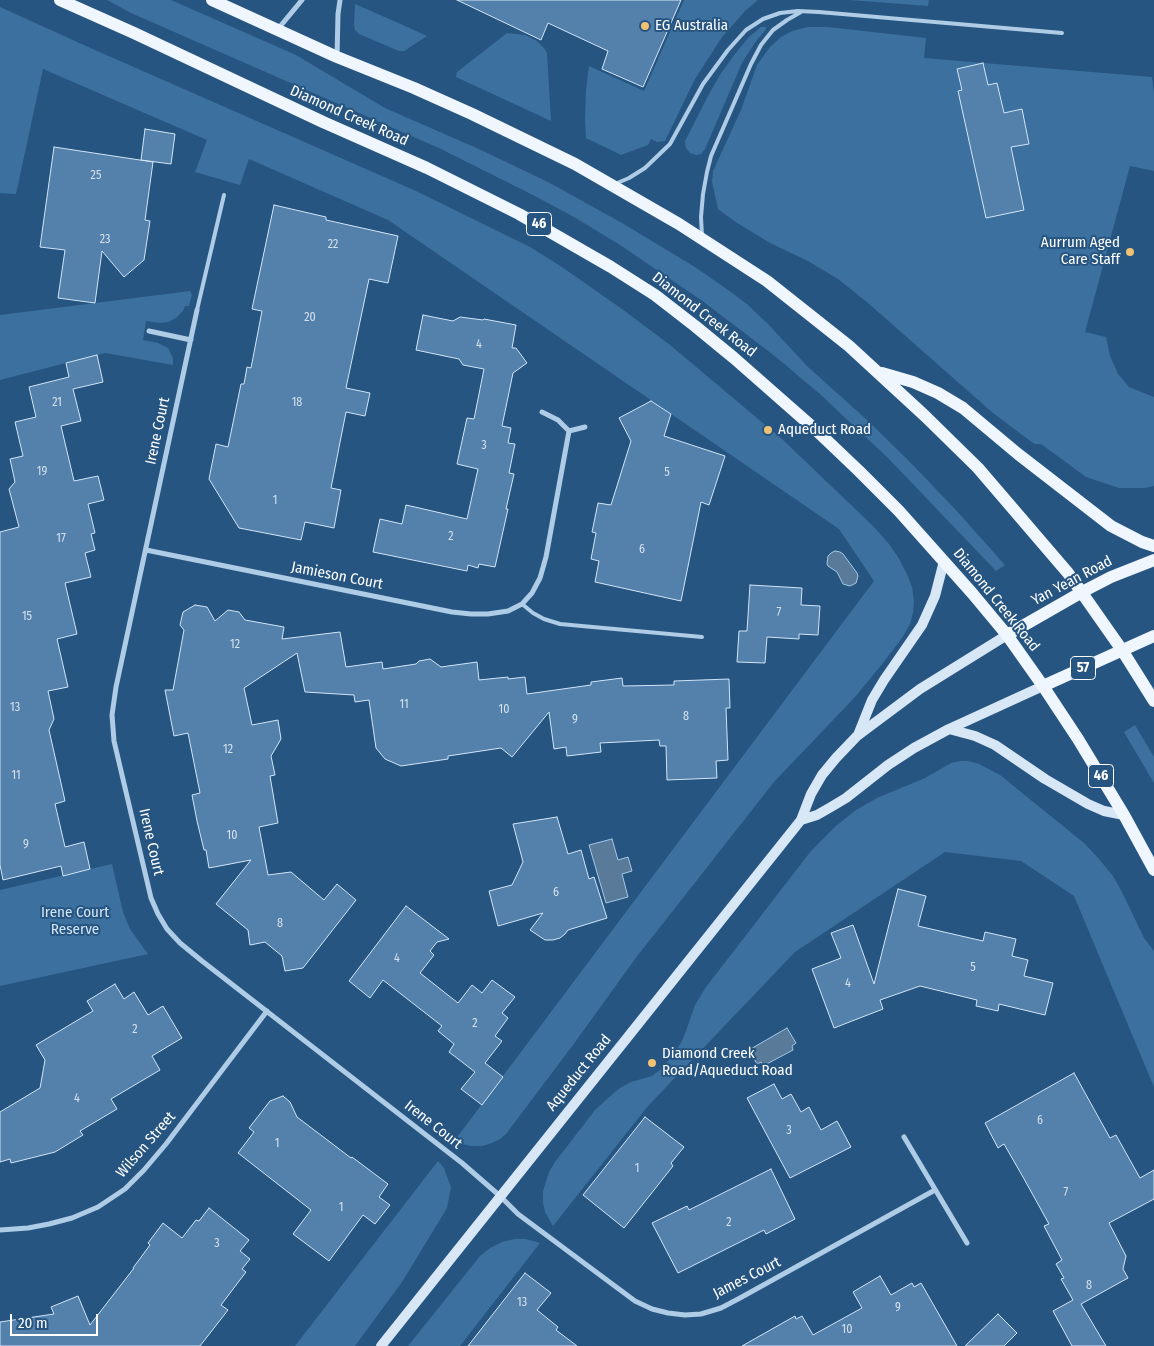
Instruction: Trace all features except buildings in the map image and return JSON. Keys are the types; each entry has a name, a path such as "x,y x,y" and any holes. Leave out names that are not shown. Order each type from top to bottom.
{"main road":[{"name":"Diamond Creek Road","path":"60,0 473,190 535,222 611,266 695,326 817,430 899,511 1008,635 1078,739 1124,815 1154,870"},
{"path":"212,0 337,57 472,114 575,164 702,238 788,297 877,371 978,468 1052,553 1082,592 1154,701"},
{"path":"877,371 938,393 963,408 1018,454 1111,526 1154,546"},
{"path":"857,736 872,700 922,625 935,596 944,560"},
{"name":"Yan Yean Road","path":"1008,635 1082,592 1154,560"},
{"name":"Aqueduct Road","path":"381,1346 801,820 811,794 822,775 836,758 857,736 920,689 1008,635"},
{"name":"57","path":"1043,686 1154,636"},
{"name":"Aqueduct Road","path":"801,820 816,815 846,798 888,765 914,748 949,729 1043,686"},
{"path":"949,729 975,736 994,745 1045,779 1088,804 1104,811 1124,815"}],"street":[{"path":"278,29 302,0"},
{"path":"337,57 340,0"},
{"name":"Irene Court","path":"197,310 116,687 112,715 114,741 151,898 167,929 180,943 462,1163 500,1196"},
{"path":"148,331 191,340"},
{"path":"542,412 558,420 569,431"},
{"path":"569,431 585,427"},
{"path":"522,604 532,593 540,578 546,557 569,431"},
{"name":"Jamieson Court","path":"146,550 452,612 488,614 508,611 522,604"},
{"name":"Wilson Street","path":"0,1230 28,1228 72,1218 98,1206 126,1188 166,1144 267,1011"},
{"path":"904,1137 967,1243"},
{"name":"James Court","path":"500,1196 518,1214 635,1300 652,1310 685,1315 701,1314 721,1308 935,1190"}],"lane":[{"path":"702,238 703,194 711,156 751,64 772,30 803,11"},
{"path":"613,185 645,168 670,144 704,84 728,50 746,30 764,19 780,13 803,11 1062,33"},
{"name":"Irene Court","path":"197,310 224,195"},
{"path":"522,604 544,620 560,624 702,637"}],"green space":[{"path":"107,0 171,0 296,55 385,108 550,183 695,267 747,304 768,324 808,367 908,460 1005,565 996,571 888,458 821,395 776,357 701,300 620,245 574,217 441,149 131,13"},
{"path":"684,0 758,0 746,10 722,37 695,79 665,141 657,142 651,139 648,145 621,155 586,138 586,90 589,66 644,91"},
{"path":"849,0 929,0 928,6"},
{"path":"355,4 427,36 404,51 399,51 359,34 355,30 354,25"},
{"path":"0,7 416,191 530,247 562,267 670,345 782,439 873,526 889,544 907,574 912,587 914,601 910,624 902,638 855,697 774,782 635,959 506,1134 492,1143 482,1146 471,1146 455,1140 874,581 839,529 388,220 249,159 240,185 195,172 207,140 43,69 16,194 0,193"},
{"path":"761,27 766,27 766,29 742,63 705,149 701,154 690,153 686,148 685,141 709,94 734,55 749,37"},
{"path":"808,27 828,27 926,38 924,58 1152,77 1154,94 1154,171 1130,166 1085,332 1106,337 1110,356 1118,374 1129,387 1154,397 1154,486 1119,488 1086,477 1041,444 1035,444 1029,440 993,413 838,279 808,261 770,243 718,209 712,182 713,171 741,110 757,65 770,47 781,37 792,31"},
{"path":"507,33 525,35 537,41 547,53 551,121 456,77 457,72"},
{"path":"190,291 192,295 189,306 185,306 176,318 160,323 146,321 143,340 158,343 168,348 173,358 173,365 105,353 0,380 0,315"},
{"path":"1135,725 1154,757 1154,783 1124,732"},
{"path":"960,761 979,764 1000,775 1084,843 1113,876 1144,938 1154,951 1154,1087 1074,896 1021,861 945,852 795,952 648,1106 553,1226 545,1212 543,1191 549,1172 555,1162 595,1110 608,1098 631,1082 652,1076 669,1060 681,1043 695,1005 706,987 811,851 836,826 856,810 877,798 925,778 951,763"},
{"name":"Irene Court Reserve","path":"112,864 123,912 130,929 148,954 0,986 0,890"},
{"path":"438,1161 444,1168 451,1187 447,1208 402,1282 355,1346 295,1346"},
{"path":"526,1239 540,1243 460,1346 408,1346 480,1256 502,1242"}],"shaded area":[{"path":"835,551 843,554 857,573 856,583 850,586 843,584 837,572 828,566 828,556"},
{"path":"612,839 618,860 628,857 632,871 622,874 628,897 606,903 589,845"},
{"path":"787,1028 796,1043 792,1046 793,1050 763,1066 761,1062 757,1064 749,1050"}],"place":[{"name":"EG Australia","path":"645,26"},
{"name":"Aurrum Aged Care Staff","path":"1130,252"},
{"name":"Aqueduct Road","path":"768,430"},
{"name":"Diamond Creek Road/Aqueduct Road","path":"652,1063"}]}
